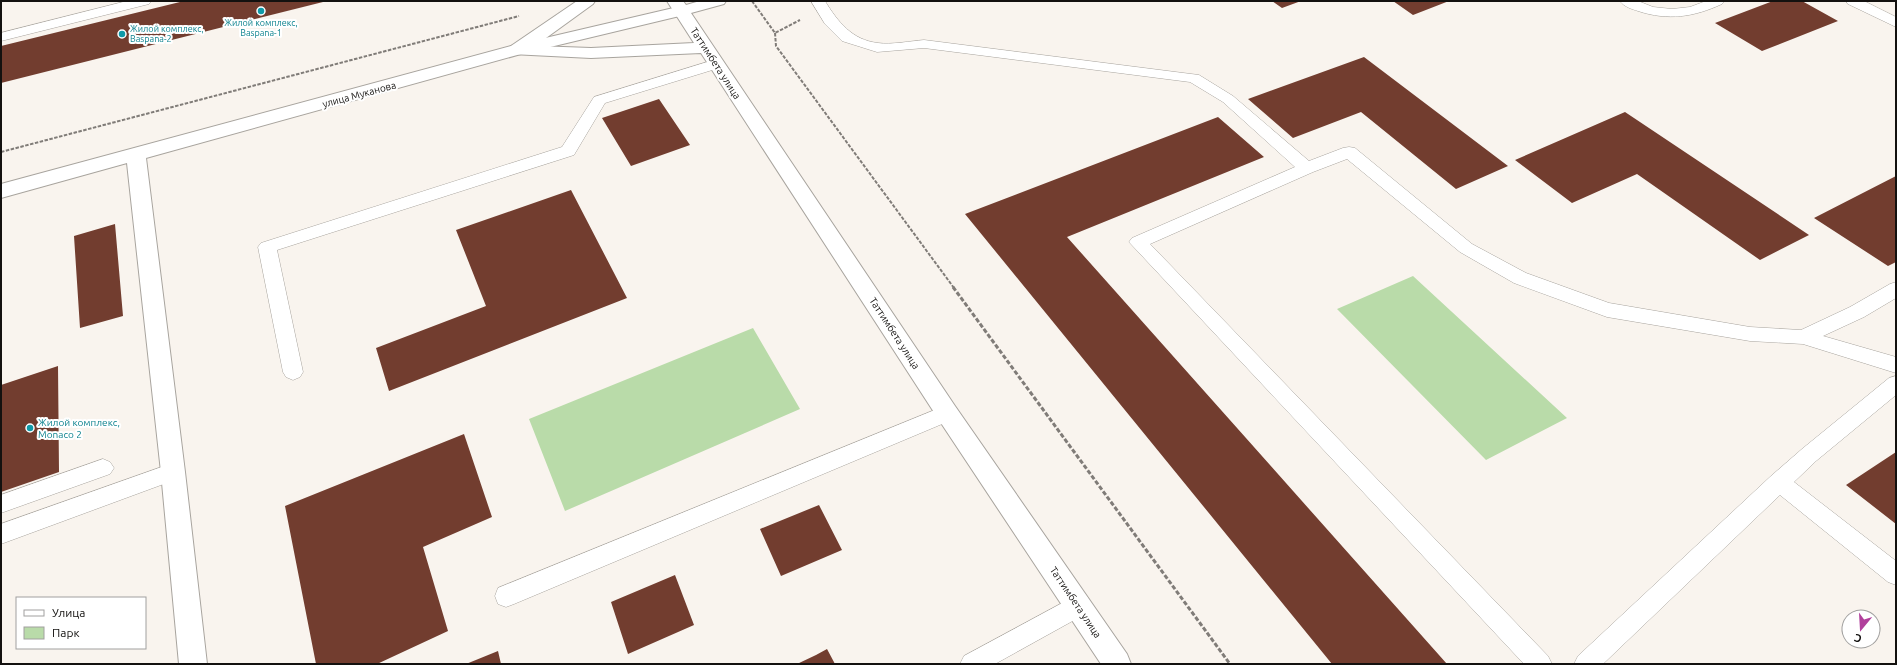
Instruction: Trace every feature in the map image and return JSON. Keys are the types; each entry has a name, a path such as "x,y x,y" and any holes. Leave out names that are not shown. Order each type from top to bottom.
{"street":[{"path":"517,50 556,24 586,1"},
{"name":"улица Муканова","path":"1,190 136,155 679,6 718,1"},
{"name":"Таттимбета улица","path":"679,6 947,413 1079,605 1117,664"},
{"path":"517,50 712,56"},
{"path":"136,155 173,472 193,664"}],"lane":[{"path":"1,37 144,1"},
{"path":"1627,1 1639,8 1661,13 1688,12 1717,1"},
{"path":"1853,1 1896,23"},
{"path":"820,4 830,21 847,38 877,48 924,44 1194,78 1228,99 1307,168"},
{"path":"293,372 267,248 568,151 599,100 712,56"},
{"path":"1540,664 1138,242 1307,168 1349,152 1466,248 1520,278 1607,310 1750,334 1803,337 1896,365"},
{"path":"1803,337 1856,312 1896,289"},
{"path":"1586,664 1809,455 1896,384"},
{"path":"506,596 947,413"},
{"path":"1,504 103,468"},
{"path":"1,534 173,472"},
{"path":"1780,482 1896,575"},
{"path":"972,664 1079,605"}],"path":[{"path":"752,1 775,33 776,46 1230,664"},
{"path":"775,33 820,4"},
{"path":"1,152 521,15"}],"green space":[{"path":"1413,276 1567,418 1486,460 1337,309"},
{"path":"753,328 800,409 565,511 529,419"}],"building":[{"name":"Жилой комплекс, Baspana-2","path":"184,1 323,2 1,83 1,46"},
{"path":"1272,1 1301,1 1282,8"},
{"path":"1393,1 1449,1 1413,15"},
{"path":"1773,1 1802,1 1838,21 1762,51 1715,23"},
{"path":"1364,57 1508,166 1456,189 1361,112 1293,138 1248,99"},
{"path":"659,99 690,145 631,166 602,118"},
{"path":"1625,112 1809,235 1760,260 1637,174 1572,203 1515,160"},
{"path":"1218,117 1264,157 1067,237 1447,664 1332,664 965,214"},
{"path":"1896,176 1896,262 1888,266 1814,218"},
{"path":"571,190 627,298 389,391 376,348 486,306 456,230"},
{"path":"115,224 123,316 80,328 74,236"},
{"name":"Жилой комплекс, Monaco 2","path":"58,366 59,472 1,492 1,385"},
{"path":"464,434 492,517 423,547 448,631 377,664 316,664 285,506"},
{"path":"1896,452 1896,524 1846,485"},
{"path":"819,505 842,550 781,576 760,529"},
{"path":"675,575 694,625 628,654 611,602"},
{"path":"827,649 835,664 797,664 816,655"},
{"path":"498,651 501,664 466,664"}],"place":[{"name":"Жилой комплекс, Baspana-1","path":"261,11"},
{"name":"Жилой комплекс, Baspana-2","path":"122,34"},
{"name":"Жилой комплекс, Monaco 2","path":"30,428"}]}
